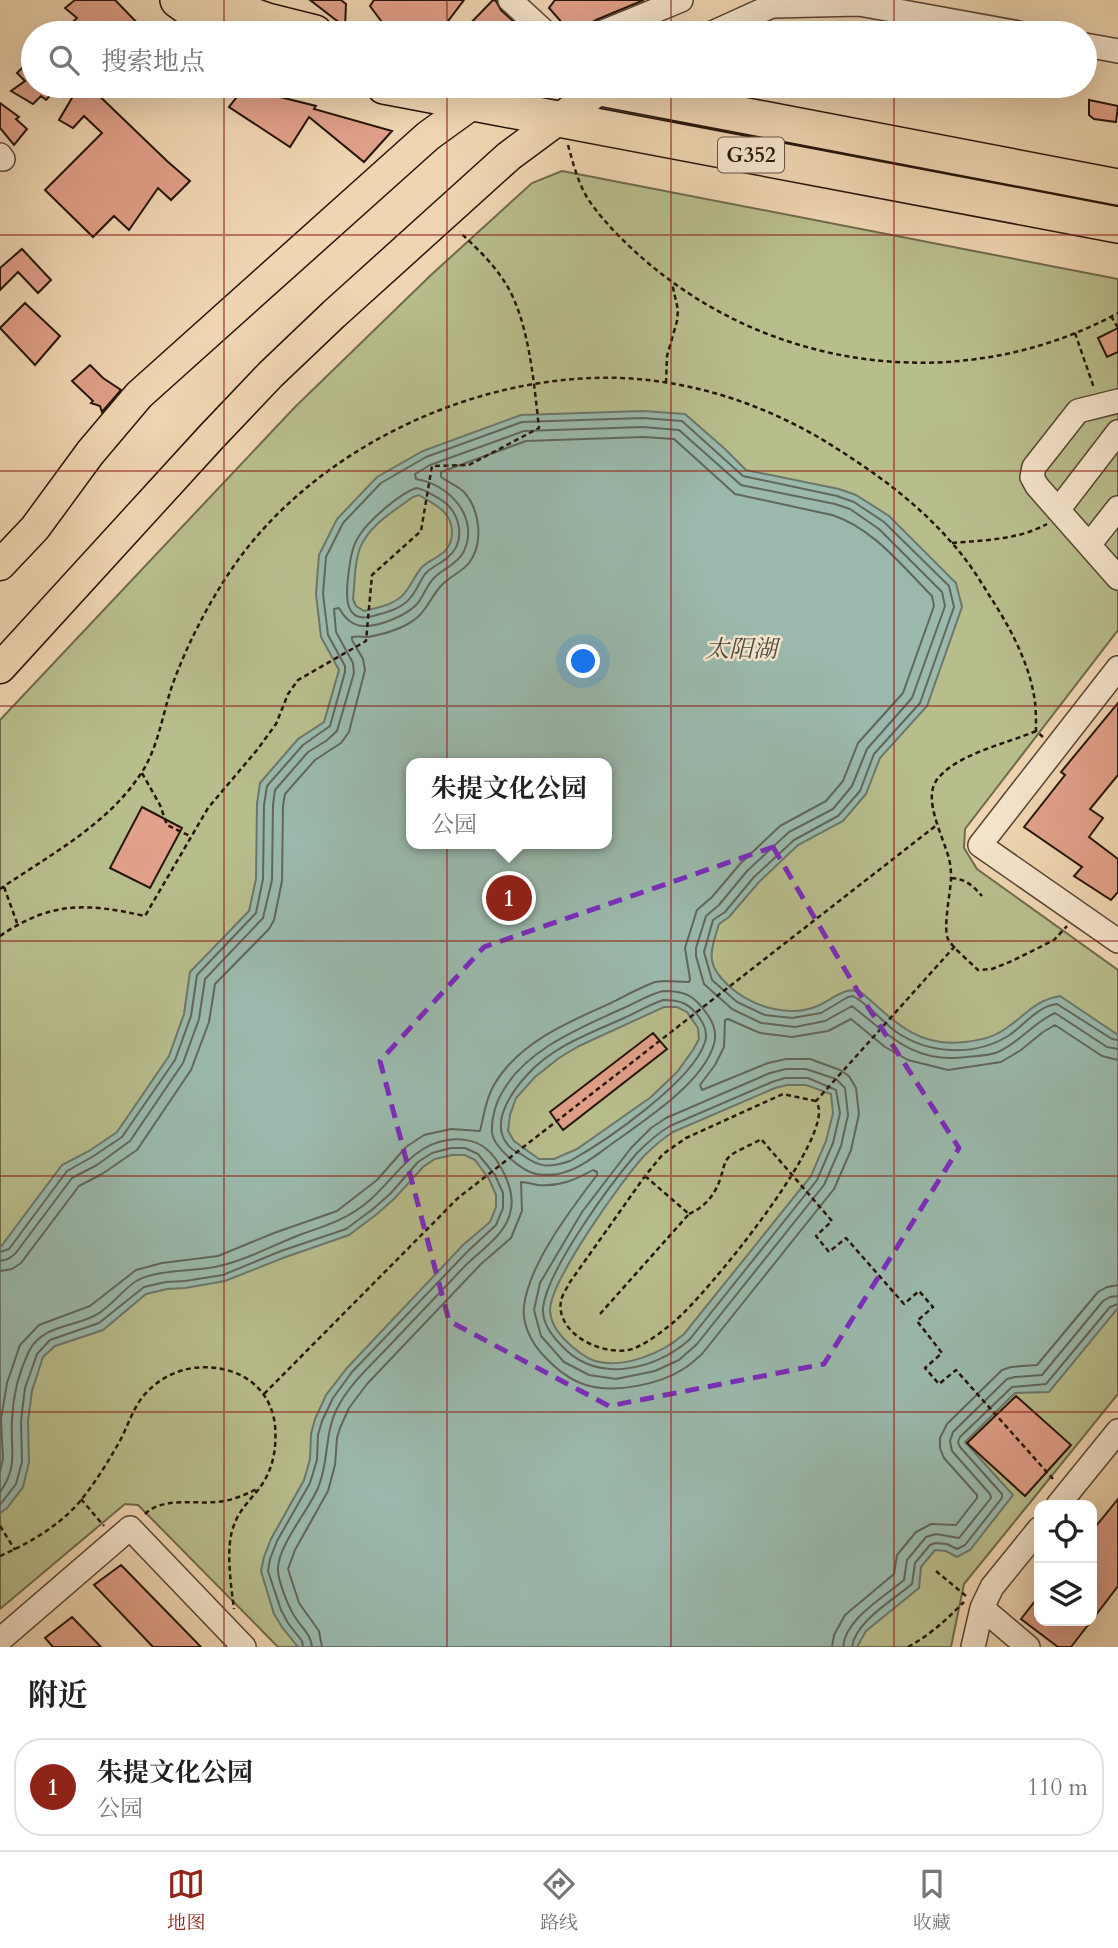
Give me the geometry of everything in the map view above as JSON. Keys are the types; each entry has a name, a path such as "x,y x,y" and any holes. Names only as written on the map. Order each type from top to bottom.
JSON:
{"highway":[{"path":"178,0 207,21"},
{"path":"208,0 264,21"},
{"name":"G352","path":"498,98 560,118 1118,225"},
{"name":"G352","path":"661,98 1118,187"}],"main road":[{"path":"0,565 35,528 89,453 139,395 428,136 480,98"},
{"path":"0,668 271,374 509,156 584,98"}],"street":[{"path":"510,0 533,21"},
{"path":"629,21 675,1"},
{"path":"739,21 779,3 859,4 953,21"},
{"path":"1097,47 1118,51"},
{"path":"1109,402 1078,411 1034,467 1032,477 1118,578"},
{"path":"1060,512 1118,432"},
{"path":"1089,545 1118,508"},
{"path":"1118,668 980,845 1118,941"},
{"path":"1063,1500 1118,1431"},
{"path":"0,1640 123,1534 241,1643"},
{"path":"973,1647 982,1608 992,1587 1034,1535"},
{"path":"982,1608 1028,1647"}],"path":[{"path":"560,118 575,170 588,199 618,235 651,266 722,315 799,346 839,356 879,361 958,361 1036,346 1118,313"},
{"path":"0,936 17,924 55,909 114,909 145,916 208,808 276,724 288,694 298,680 366,641 372,575 421,531 432,466 469,465 539,428 534,385 514,297 488,260 443,215"},
{"path":"666,383 667,356 678,310 672,282"},
{"path":"1111,316 1118,328"},
{"path":"1075,332 1109,402"},
{"path":"17,924 2,888 98,820 124,796 142,773 154,748 173,683 194,635 225,579 283,508 336,465 404,426 457,404 534,385 593,378 621,378 666,383 730,398 809,432 885,481 952,543 1002,614 1026,669 1034,700 1036,731 1056,748"},
{"path":"952,543 1018,535 1047,525 1060,512"},
{"path":"142,773 149,782 167,825 191,836"},
{"path":"264,1394 461,1196 938,824"},
{"path":"951,878 961,878 969,882 982,896"},
{"path":"816,1101 955,946"},
{"path":"783,1094 816,1101 820,1109 818,1121 776,1201 725,1266 676,1320 632,1349 607,1351 588,1345 571,1330 562,1315 561,1301 570,1282 663,1154 686,1138 783,1094"},
{"path":"600,1314 689,1214 702,1208 716,1192 726,1160 735,1152 761,1139 832,1221 816,1236 829,1252 846,1238 904,1304 919,1292 933,1307 917,1321 942,1353 925,1368 939,1384 956,1370 995,1414 1063,1500"},
{"path":"645,1176 689,1214"},
{"path":"0,1556 53,1527 75,1507 117,1447 141,1400 160,1380 172,1373 195,1367 219,1368 240,1375 264,1394 273,1413 276,1442 272,1464 260,1488 236,1519 230,1534 232,1587 241,1643"},
{"path":"81,1499 123,1534 152,1508 163,1504 234,1499 260,1488"},
{"path":"1,1528 15,1549"},
{"path":"908,1647 942,1625 969,1598 936,1571"}],"highlighted area":[{"path":"773,847 857,990 959,1148 824,1364 609,1406 449,1321 380,1061 484,947"}],"green space":[{"path":"562,171 1118,279 1118,630 965,829 964,848 977,869 1118,970 1118,1394 964,1584 951,1647 278,1647 138,1505 125,1504 0,1609 0,720 295,407 431,275 532,183"}],"water":[{"name":"太阳湖","path":"643,411 685,414 746,470 856,495 889,516 956,583 962,607 927,706 880,758 866,794 843,821 798,845 759,882 729,917 719,924 713,943 713,965 730,987 762,1006 799,1011 822,1004 841,993 856,991 908,1030 934,1041 965,1042 991,1037 1037,1005 1060,996 1118,1035 1118,1308 1049,1392 1015,1393 965,1442 1013,1495 970,1550 957,1557 946,1551 935,1550 921,1567 919,1588 866,1631 857,1647 298,1647 282,1627 274,1614 261,1571 271,1539 304,1480 310,1459 311,1434 326,1395 347,1368 463,1245 490,1222 496,1207 496,1195 489,1179 475,1160 465,1155 435,1159 423,1167 395,1198 349,1235 225,1281 146,1294 103,1330 55,1346 43,1357 32,1391 28,1421 29,1462 23,1487 0,1513 0,1248 62,1165 117,1132 169,1056 184,1014 190,972 249,911 256,879 257,804 260,783 298,739 324,722 339,670 321,637 316,594 319,555 337,519 377,477 423,451 521,415","holes":["419,495 446,514 451,525 450,543 444,552 422,567 399,599 364,611 356,606 353,599 360,548 376,525","664,1007 677,1007 687,1012 698,1028 699,1039 677,1072 651,1097 577,1149 554,1159 539,1159 514,1141 508,1131 510,1115 516,1098 535,1077 579,1046","787,1085 806,1085 831,1094 833,1113 826,1141 811,1176 684,1334 675,1341 642,1358 618,1363 595,1361 578,1352 564,1339 553,1323 550,1311 553,1297 588,1232 620,1186 644,1156 673,1132"]}],"building":[{"path":"75,0 115,0 135,21 74,21 77,18 65,8"},
{"path":"310,0 341,0 346,4 345,21 337,21"},
{"path":"374,0 464,0 448,21 381,21 370,6"},
{"path":"493,0 513,21 473,21"},
{"path":"555,0 644,0 594,21 560,21 549,8"},
{"path":"21,84 21,97 11,91"},
{"path":"23,98 39,98 33,104"},
{"path":"72,98 101,98 190,181 171,200 158,188 129,230 114,216 93,237 45,190 102,133 84,116 73,128 59,120"},
{"path":"236,98 284,98 392,131 364,162 309,117 290,147 229,107"},
{"path":"1089,100 1118,106 1116,122 1094,119 1089,115"},
{"path":"0,103 19,117 16,119 27,129 14,145 0,128"},
{"path":"22,249 51,280 38,293 18,272 0,290 0,268"},
{"path":"25,303 60,336 35,365 0,328"},
{"path":"1118,328 1118,352 1107,357 1098,338"},
{"path":"90,365 121,390 102,412 100,406 91,403 93,401 72,381"},
{"path":"1118,703 1118,775 1090,809 1103,818 1089,837 1118,859 1118,892 1111,900 1074,876 1082,867 1024,827 1065,775 1061,772"},
{"path":"142,807 182,828 150,888 110,868"},
{"path":"653,1033 667,1049 563,1130 550,1112"},
{"path":"1016,1396 1071,1445 1025,1496 967,1443"},
{"path":"1118,1499 1118,1586 1097,1613 1097,1563 1097,1525"},
{"path":"121,1565 201,1647 153,1647 94,1585"},
{"path":"1034,1602 1034,1626 1087,1626 1071,1647 1058,1647 1021,1619"},
{"path":"72,1617 101,1647 53,1647 45,1638"}],"place":[{"name":"朱提文化公园","path":"509,898"}]}
